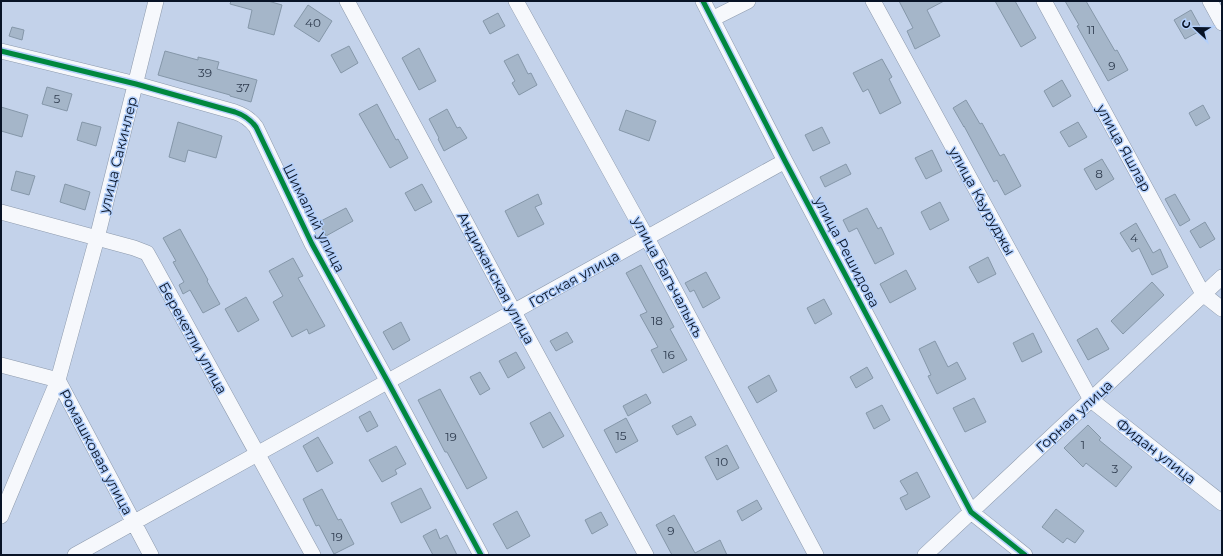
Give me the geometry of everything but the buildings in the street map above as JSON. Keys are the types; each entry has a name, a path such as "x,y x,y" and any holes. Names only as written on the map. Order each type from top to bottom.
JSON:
{"street":[{"name":"улица Сакинлер","path":"1,516 58,380 97,238 156,1"},
{"name":"Андижанская улица","path":"347,1 646,555"},
{"name":"улица Багъчалыкъ","path":"516,1 647,238 816,555"},
{"name":"улица Решидова","path":"703,1 785,161 971,512"},
{"path":"712,19 748,1"},
{"name":"улица Къуруджы","path":"873,1 1090,400"},
{"name":"улица Яшлар","path":"1044,1 1204,294"},
{"path":"1210,1 1222,23"},
{"name":"Шималий улица","path":"1,51 136,84 235,112 250,120 256,127 312,244 388,382 480,555"},
{"name":"Готская улица","path":"75,555 785,161"},
{"name":"Берекетли улица","path":"1,212 134,248 146,253 313,555"},
{"name":"Горная улица","path":"925,555 1222,277"},
{"path":"1204,294 1222,309"},
{"name":"Ромашковая улица","path":"1,365 58,380 151,555"},
{"name":"Фидан улица","path":"1090,400 1222,503"},
{"path":"971,512 1025,555"}],"cycle path":[{"path":"703,1 785,161 971,512 1025,555"},
{"path":"1,51 136,84 235,112 244,116 256,127 312,244 481,555"}]}
